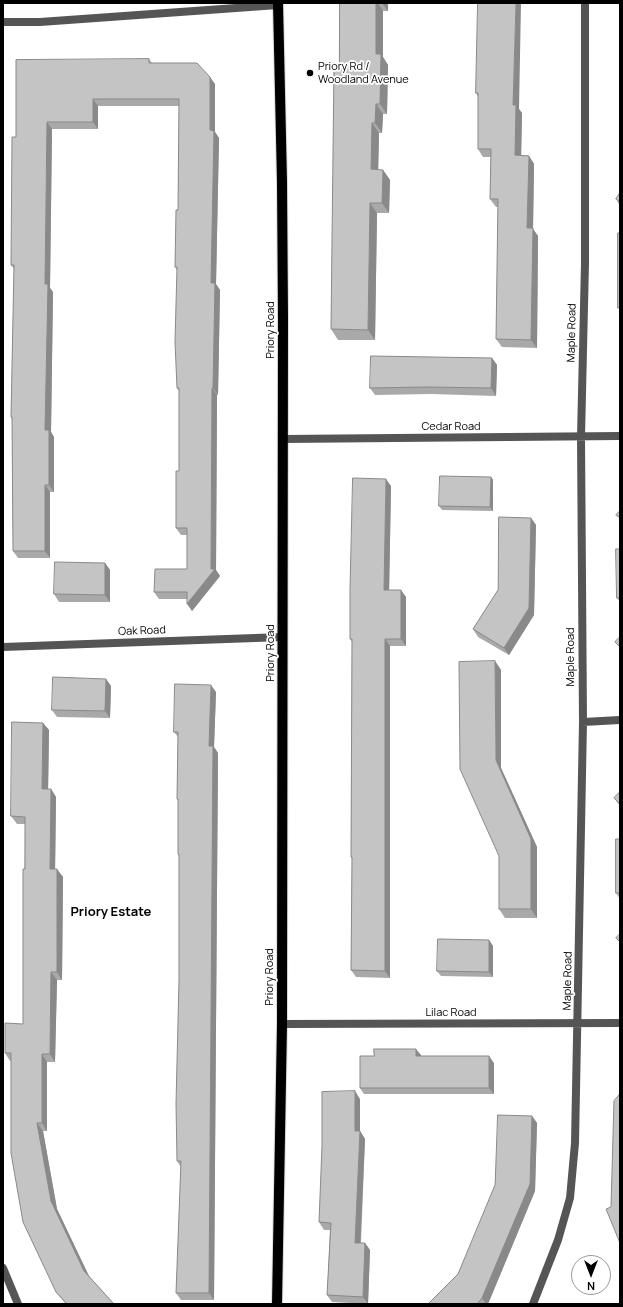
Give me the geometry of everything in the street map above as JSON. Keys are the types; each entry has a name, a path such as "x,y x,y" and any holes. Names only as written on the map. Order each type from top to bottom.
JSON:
{"main road":[{"name":"Priory Road","path":"277,1304 282,1024 283,636 282,190 278,4"}],"street":[{"name":"Maple Road","path":"533,1304 558,1240 570,1198 575,1144 583,722 581,437 585,263 585,3"},
{"path":"3,22 40,22 278,4"},
{"name":"Cedar Road","path":"283,439 620,436"},
{"name":"Oak Road","path":"3,647 283,636"},
{"path":"583,722 620,720"},
{"name":"Lilac Road","path":"282,1024 620,1023"},
{"path":"3,1268 18,1304"}],"building":[{"path":"340,3 376,3 376,54 381,54 380,104 376,104 375,123 372,123 371,169 383,170 382,203 370,203 368,330 331,329 334,65 339,65"},
{"path":"478,3 516,3 513,105 516,105 515,155 529,156 527,228 533,228 531,340 496,339 498,199 490,199 491,149 478,149 478,93 476,93"},
{"path":"149,59 149,63 197,63 210,77 210,130 214,131 211,283 215,283 212,388 211,569 215,569 187,604 187,592 154,592 155,569 187,569 187,528 176,528 176,471 179,471 179,388 177,388 175,342 177,267 175,267 176,210 178,210 179,99 93,99 93,122 47,122 45,284 48,284 45,430 49,430 49,485 45,485 45,551 13,551 11,417 14,265 11,265 12,137 16,137 16,60"},
{"path":"620,193 620,202 616,199"},
{"path":"618,233 620,233 620,308 618,308"},
{"path":"371,356 492,358 491,388 370,388"},
{"path":"440,476 491,477 490,507 439,506"},
{"path":"353,478 386,479 384,590 401,590 401,639 385,639 385,971 351,970 352,639 350,639 350,590"},
{"path":"620,511 620,518 616,515"},
{"path":"499,517 531,518 529,608 504,648 473,629 498,590"},
{"path":"616,549 620,549 620,598 617,598"},
{"path":"55,562 105,563 105,595 54,594"},
{"path":"620,637 620,647 615,642"},
{"path":"495,661 496,760 531,839 531,909 499,909 499,856 460,769 459,662"},
{"path":"53,677 106,679 105,711 52,710"},
{"path":"175,684 211,685 209,746 213,746 209,1293 176,1293 181,1161 177,1161 176,1104 179,980 179,854 177,799 178,732 174,732"},
{"path":"12,722 43,723 42,789 51,789 50,869 57,869 57,972 51,972 50,1054 42,1054 42,1123 37,1123 51,1201 84,1271 114,1304 67,1304 56,1292 23,1222 11,1153 11,1053 5,1053 5,1023 23,1024 23,869 25,869 25,817 11,816"},
{"path":"620,792 620,804 614,798"},
{"path":"616,839 620,839 620,893 616,893"},
{"path":"620,934 620,942 616,938"},
{"path":"438,939 489,940 489,972 437,971"},
{"path":"374,1049 416,1049 416,1056 489,1056 489,1088 360,1088 360,1056 374,1056"},
{"path":"355,1091 355,1131 360,1131 355,1243 365,1243 363,1297 327,1295 331,1223 319,1222 322,1146 322,1092"},
{"path":"620,1094 620,1243 606,1209 611,1207 614,1101"},
{"path":"498,1115 532,1116 530,1184 482,1298 477,1304 428,1304 458,1274 495,1185"}],"place":[{"name":"Priory Rd / Woodland Avenue","path":"310,73"}],"district":[{"name":"Priory Estate","path":"111,912"}]}
